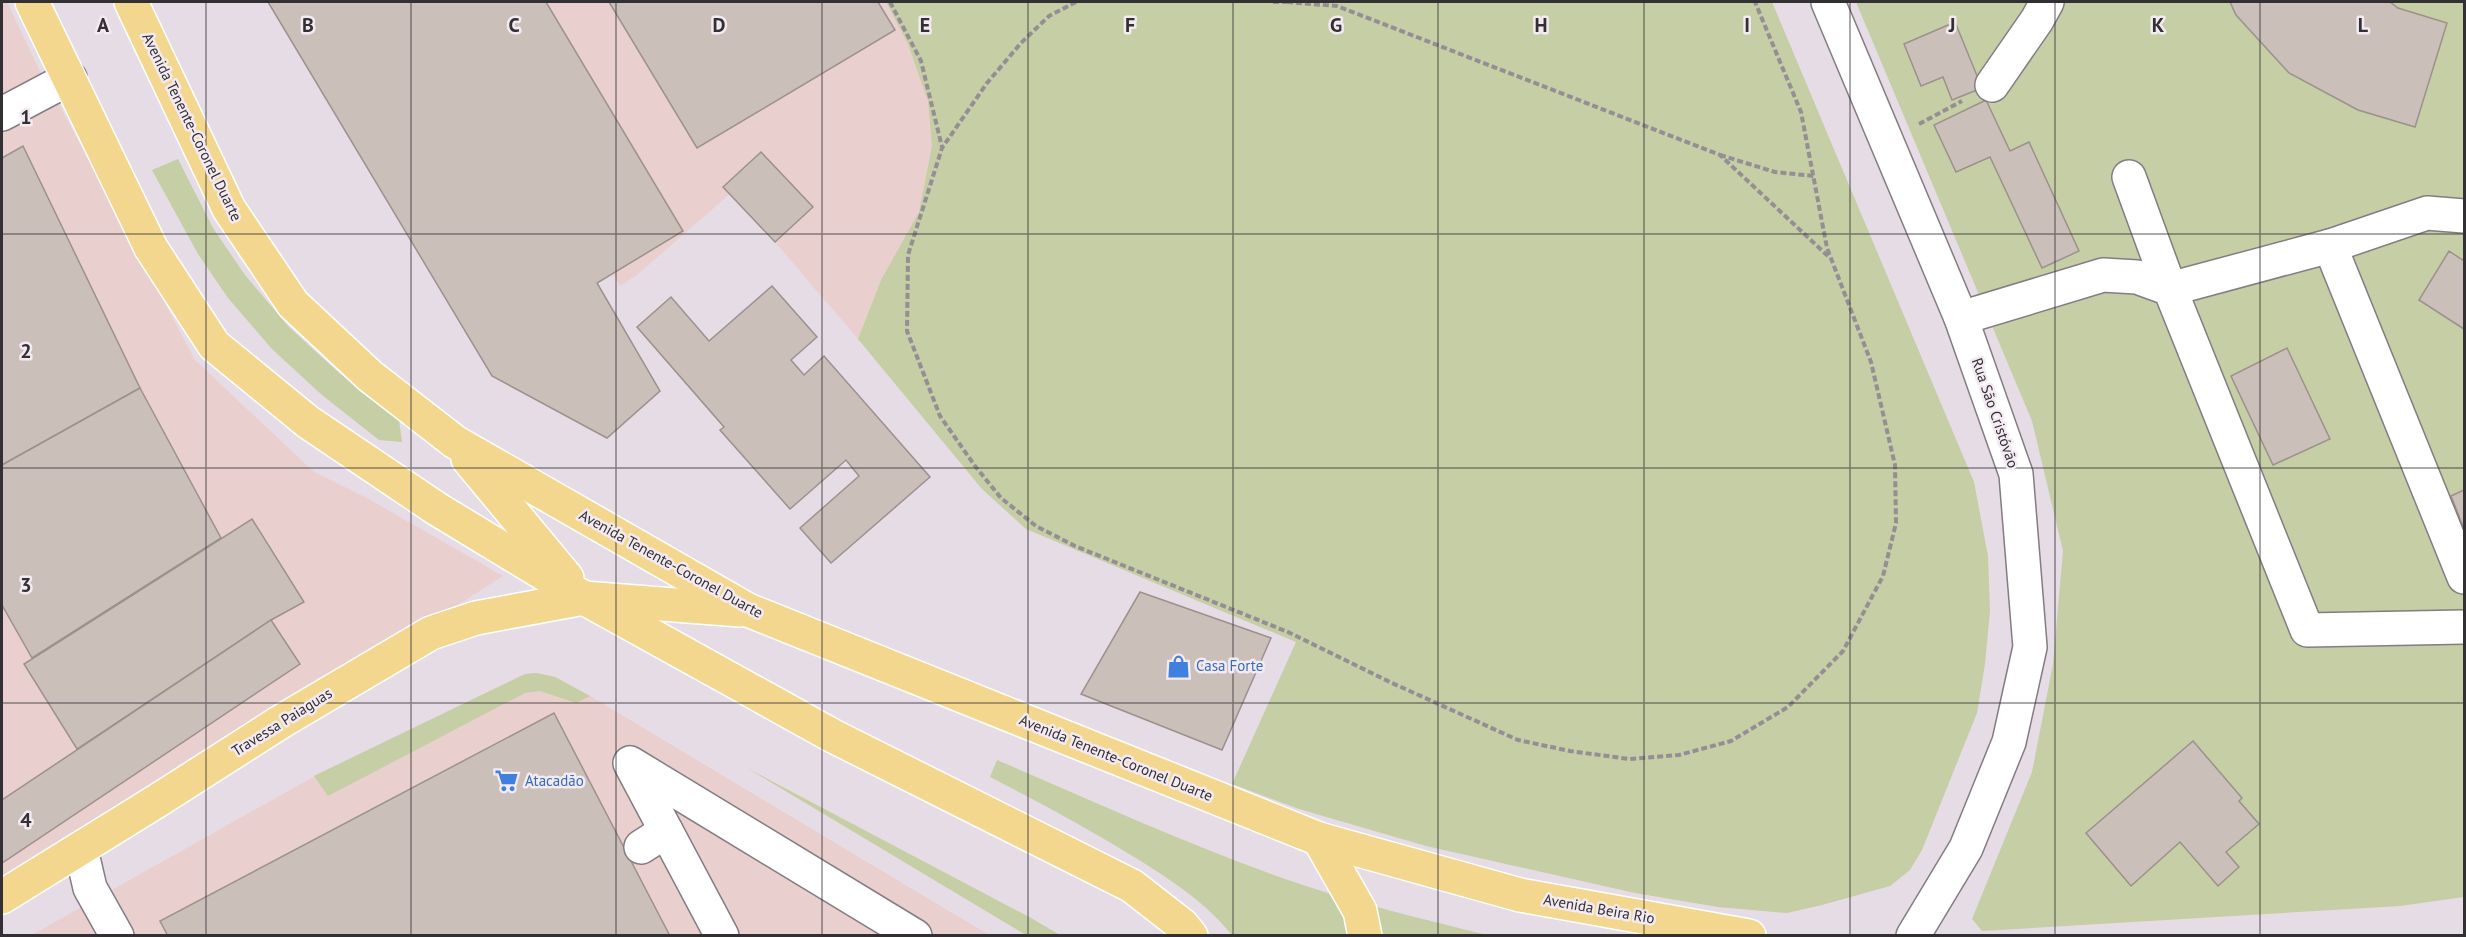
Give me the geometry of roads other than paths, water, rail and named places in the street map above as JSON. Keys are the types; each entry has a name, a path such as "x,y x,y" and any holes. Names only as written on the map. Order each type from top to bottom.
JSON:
{"main road":[{"path":"32,2 151,248 214,345 308,423 437,509 584,598 833,736 1132,886 1182,925 1191,936"},
{"name":"Avenida Tenente-Coronel Duarte","path":"131,2 229,209 292,303 370,376 454,442 748,610 1318,839 1520,895"},
{"path":"454,442 584,598 748,610"},
{"name":"Travessa Paiaguas","path":"2,897 282,721 431,633 476,618 584,598"},
{"path":"1318,839 1359,911 1365,936"},
{"name":"Avenida Beira Rio","path":"1520,895 1749,936"}],"street":[{"name":"Rua São Cristóvão","path":"1828,2 1961,318 2016,474 2030,647 2009,742 1966,848 1913,936"},
{"path":"1992,85 2047,2"},
{"path":"2,114 70,78"},
{"path":"2129,177 2170,289 2307,630 2464,627"},
{"path":"1961,318 2103,275 2137,277 2170,289 2330,246 2427,213 2464,216"},
{"path":"2330,246 2464,577"},
{"path":"722,936 653,839 630,763 915,936"},
{"path":"81,849 90,888 117,936"}],"place":[{"name":"Casa Forte","path":"1178,666"},
{"name":"Atacadão","path":"507,781"}]}
